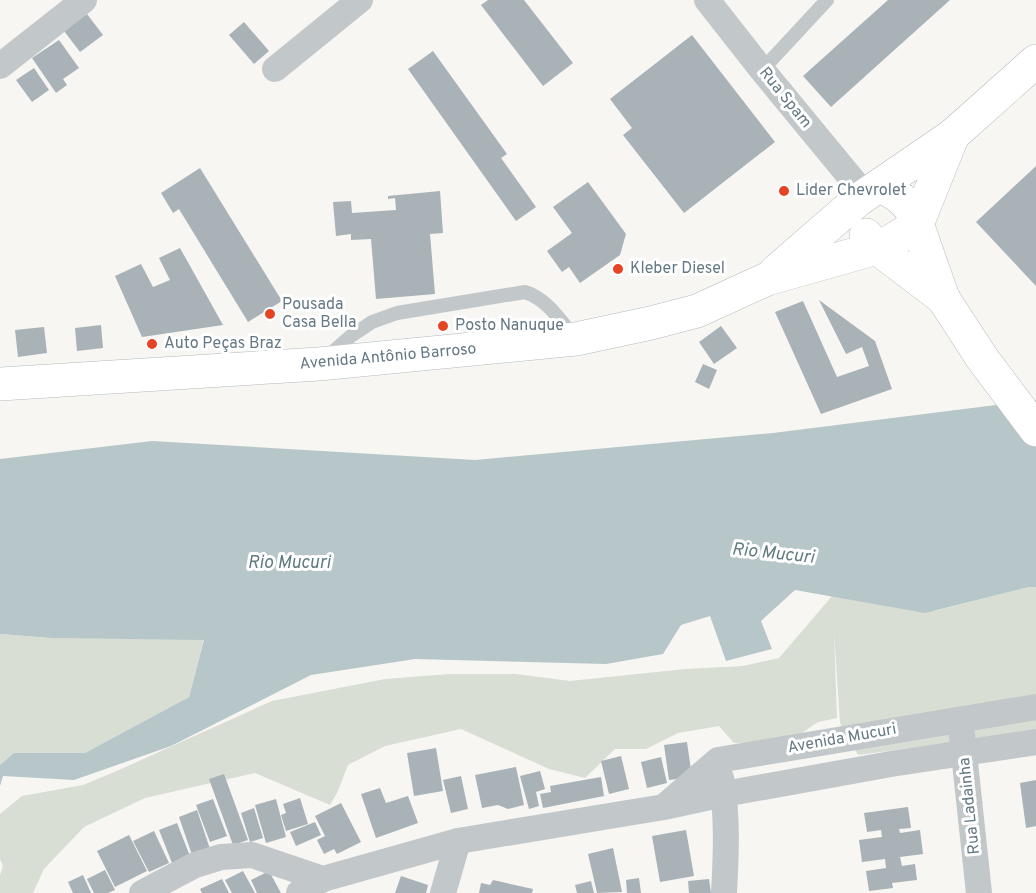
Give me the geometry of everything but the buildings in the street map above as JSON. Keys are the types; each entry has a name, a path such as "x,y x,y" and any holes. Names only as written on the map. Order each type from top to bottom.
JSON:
{"main road":[{"name":"Avenida Antônio Barroso","path":"767,279 867,194 953,135 1036,61"},
{"path":"899,235 953,135"},
{"path":"889,190 907,203 913,212 899,235 869,240 860,221 867,194 889,190"},
{"name":"Avenida Antônio Barroso","path":"0,384 319,364 576,339 697,311 767,279 899,235"},
{"path":"899,235 982,358 1036,430"},
{"path":"899,235 943,298"}],"street":[{"path":"0,66 57,10 84,0"},
{"path":"275,69 360,0"},
{"name":"Rua Spam","path":"707,0 762,70 867,194"},
{"name":"Avenida Mucuri","path":"718,760 1036,707"},
{"name":"Rua Ladainha","path":"960,719 979,893"},
{"name":"Avenida Mucuri","path":"299,893 323,879 458,841 664,807 724,794 965,752 1036,742"},
{"path":"718,760 724,794 726,860 724,893"},
{"path":"664,807 718,760"},
{"path":"443,893 458,841"},
{"path":"142,893 195,865 221,857 252,855 323,879"}],"lane":[{"path":"762,70 826,0"},
{"path":"319,364 351,336 372,322 397,313 525,292 542,300 576,339"}],"shaded area":[{"path":"1036,587 1036,732 858,755 840,723 834,632 837,718 818,722 799,735 774,742 734,743 719,726 678,733 646,749 615,749 585,778 549,769 461,729 385,746 348,765 330,805 255,773 145,798 84,827 44,869 33,893 0,893 0,875 3,866 0,859 0,814 22,796 83,785 272,701 385,679 449,674 516,674 570,681 685,669 743,666 779,658 832,596 934,611"},
{"path":"0,634 51,638 204,639 189,697 85,753 15,753 0,765"}],"water":[{"name":"Rio Mucuri","path":"1036,400 1036,587 925,613 795,590 761,621 772,649 726,661 710,616 681,625 663,654 606,664 415,659 311,675 171,746 74,780 3,776 0,786 0,765 14,753 85,753 189,697 204,640 51,638 0,634 0,459 152,441 475,460 773,433"}],"place":[{"name":"Lider Chevrolet","path":"784,191"},
{"name":"Kleber Diesel","path":"618,269"},
{"name":"Pousada Casa Bella","path":"270,314"},
{"name":"Posto Nanuque","path":"443,326"},
{"name":"Auto Peças Braz","path":"152,344"}]}
